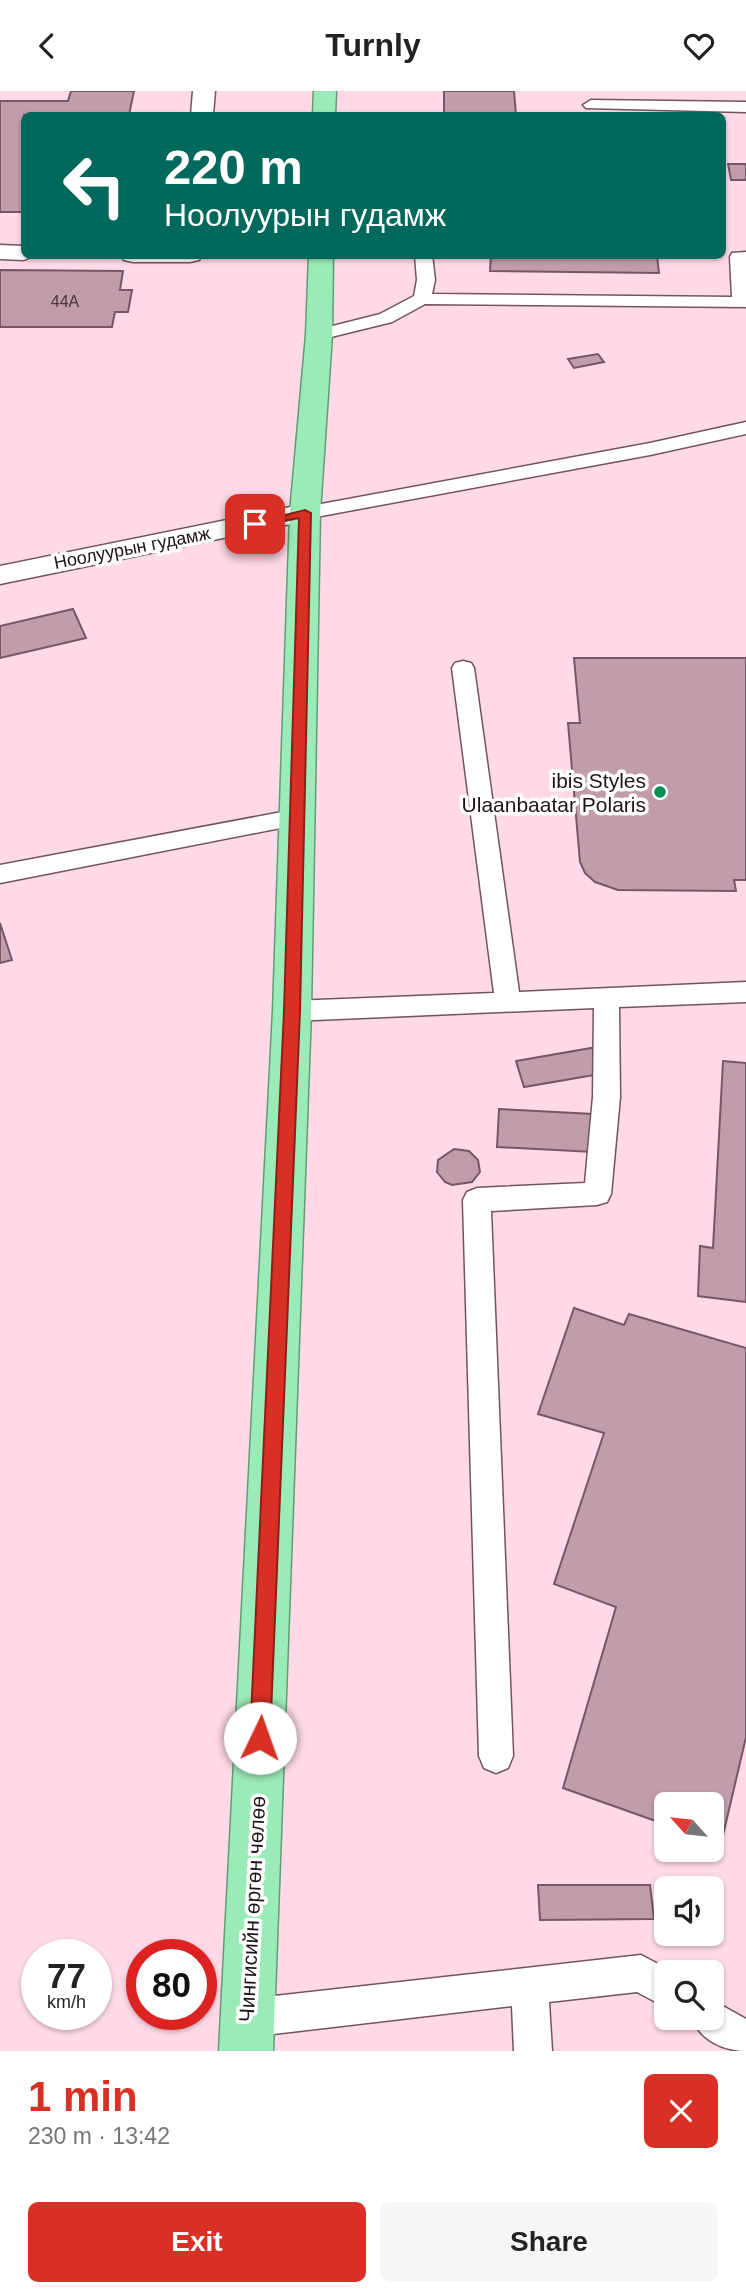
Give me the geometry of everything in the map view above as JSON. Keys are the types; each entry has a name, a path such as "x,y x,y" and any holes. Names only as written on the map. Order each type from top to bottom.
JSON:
{"highway":[{"path":"324,91 324,112"},
{"name":"Чингисийн өргөн чөлөө","path":"247,2034 292,1011 305,513 319,335 321,259"}],"street":[{"path":"202,112 204,91"},
{"path":"0,252 21,253"},
{"name":"Ноолуурын гудамж","path":"0,575 305,513"}],"lane":[{"path":"591,104 746,107"},
{"path":"319,335 386,319 422,299 744,302 738,257 746,257"},
{"path":"422,299 426,280 423,259"},
{"path":"305,513 650,449 746,428"},
{"path":"463,669 508,1002"},
{"path":"0,874 298,817"},
{"path":"292,1011 746,992"},
{"path":"496,1756 477,1200 597,1194 609,1100 610,1055 606,998"},
{"path":"247,2034 530,1985 641,1973 654,1982"},
{"path":"530,1985 533,2051"},
{"path":"724,2027 746,2041"}],"building":[{"path":"71,91 134,91 130,112 21,112 21,212 0,212 0,101 68,101"},
{"path":"444,91 514,91 516,112 444,112"},
{"path":"728,164 746,164 746,180 731,180"},
{"path":"491,259 657,259 659,273 490,271"},
{"path":"0,270 123,271 120,290 132,290 128,312 115,312 112,327 0,327"},
{"path":"598,354 604,362 574,368 568,359"},
{"path":"73,609 86,638 0,658 0,626"},
{"name":"ibis Styles Ulaanbaatar Polaris","path":"574,658 746,658 746,880 734,880 736,891 618,890 595,882 585,873 580,862 568,723 580,723"},
{"path":"0,923 12,960 0,963"},
{"path":"597,1047 606,1073 524,1087 516,1061"},
{"path":"723,1061 746,1063 746,1302 698,1296 700,1246 713,1248"},
{"path":"499,1109 593,1114 593,1152 497,1147"},
{"path":"454,1149 469,1151 478,1160 480,1172 472,1182 452,1185 445,1182 437,1172 438,1160"},
{"path":"574,1308 624,1325 629,1314 746,1348 746,1737 724,1831 724,1792 654,1792 654,1820 563,1788 616,1607 554,1584 604,1433 538,1414"},
{"path":"538,1885 650,1885 654,1919 540,1920"}],"place":[{"name":"ibis Styles Ulaanbaatar Polaris","path":"660,792"}],"route":[{"path":"255,524 305,513 292,1011 260,1738"}]}
